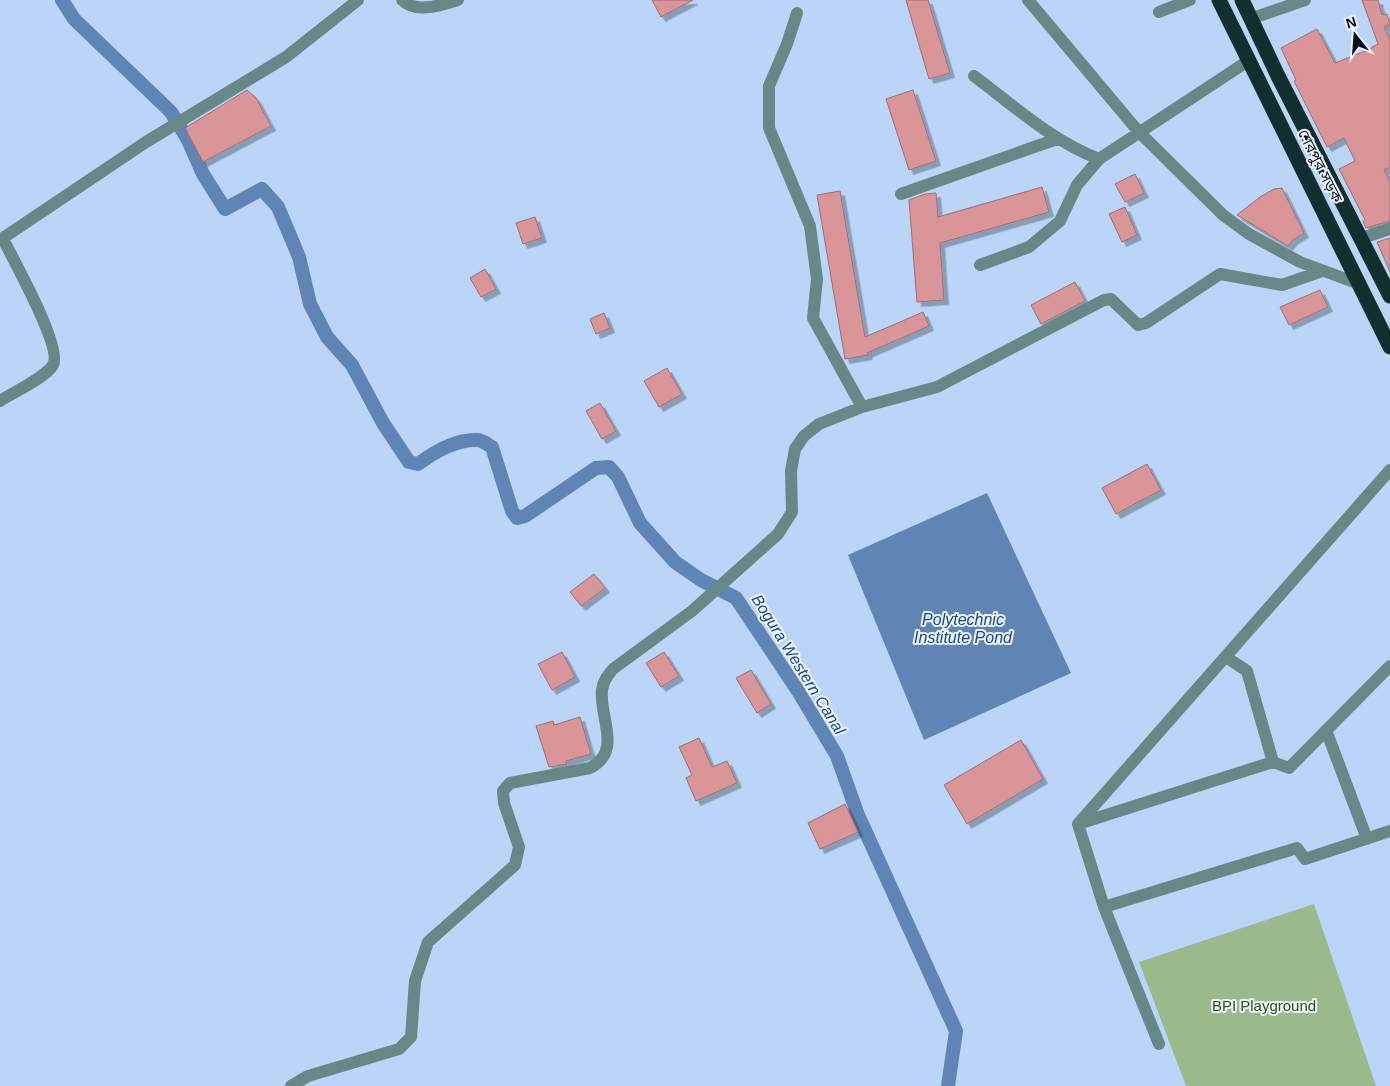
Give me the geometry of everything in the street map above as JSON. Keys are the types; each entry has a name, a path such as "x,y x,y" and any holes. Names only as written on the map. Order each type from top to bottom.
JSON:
{"highway":[{"name":"শেরপুর সড়ক","path":"1219,0 1390,347"},
{"name":"শেরপুর সড়ক","path":"1242,0 1390,296"}],"street":[{"path":"0,401 48,372 54,363 56,354 48,328 2,240 166,130 286,57 354,0"},
{"path":"402,0 412,8 421,8 458,0"},
{"path":"1028,0 1138,131 1223,215 1273,248 1322,271 1359,284"},
{"path":"1159,12 1190,0"},
{"path":"1250,19 1305,0"},
{"path":"797,13 787,44 769,86 769,128 810,226 817,279 813,318 862,407"},
{"path":"980,265 1030,247 1060,221 1078,185 1099,159 1138,131 1248,61"},
{"path":"974,76 1057,139 1077,151 1099,159"},
{"path":"901,194 1057,139"},
{"path":"1362,238 1390,228"},
{"path":"291,1086 308,1076 400,1049 411,1037 415,981 428,942 515,865 519,847 504,803 504,791 510,783 590,768 600,762 608,751 602,690 605,679 613,669 692,611 778,534 792,512 791,471 795,449 804,436 819,424 862,407 937,387 1104,300 1111,299 1138,325 1146,323 1220,274 1282,285 1322,271"},
{"path":"1078,824 1390,470"},
{"path":"1226,657 1247,671 1273,762"},
{"path":"1078,824 1273,762 1289,768 1390,666"},
{"path":"1326,730 1367,839"},
{"path":"1078,824 1104,907 1159,1044"},
{"path":"1104,907 1297,848 1305,859 1390,831"}],"green space":[{"name":"BPI Playground","path":"1314,904 1376,1086 1186,1086 1139,962"}],"water":[{"name":"Polytechnic Institute Pond","path":"987,493 1071,673 924,740 848,555"}],"building":[{"path":"652,0 693,0 661,17"},
{"path":"906,0 928,0 950,73 929,79"},
{"path":"1362,0 1378,0 1382,15 1387,14 1390,24 1384,27 1390,40 1390,167 1384,170 1390,182 1390,221 1366,228 1363,221 1365,220 1339,169 1355,161 1344,138 1327,147 1294,81 1296,80 1281,48 1317,29 1335,63 1372,48 1378,44"},
{"path":"247,90 256,98 271,126 203,162 185,128"},
{"path":"913,90 936,161 909,170 886,99"},
{"path":"1135,174 1144,193 1125,202 1115,184"},
{"path":"1042,187 1049,212 940,243 944,300 917,302 909,200 925,194 936,193 938,217"},
{"path":"1282,188 1304,233 1293,240 1288,246 1237,215 1260,197 1274,189"},
{"path":"840,191 865,337 923,312 929,326 867,353 868,355 845,359 817,195"},
{"path":"1125,207 1137,235 1122,242 1109,214"},
{"path":"535,217 542,238 523,244 516,223"},
{"path":"1390,238 1390,272 1377,242"},
{"path":"485,269 496,289 481,297 470,278"},
{"path":"1075,282 1085,301 1041,324 1031,305"},
{"path":"1320,290 1328,307 1289,325 1280,307"},
{"path":"604,313 610,328 596,334 590,319"},
{"path":"667,368 682,394 659,407 644,381"},
{"path":"600,403 616,431 602,439 586,411"},
{"path":"1147,464 1161,490 1116,514 1102,488"},
{"path":"594,574 605,588 581,606 570,592"},
{"path":"562,652 575,677 552,690 538,664"},
{"path":"664,652 679,676 661,687 646,663"},
{"path":"751,670 771,704 757,713 736,678"},
{"path":"580,717 591,754 566,761 567,764 549,767 536,726 553,721 554,725"},
{"path":"699,738 712,767 727,761 737,783 696,801 686,778 692,775 679,747"},
{"path":"1021,740 1043,779 967,824 944,785"},
{"path":"845,804 858,832 820,849 808,823"}],"waterway":[{"name":"Bogura Western Canal","path":"62,0 74,19 171,112 187,138 203,174 225,209 262,189 278,207 299,257 310,304 327,337 352,365 383,423 409,462 418,464 438,451 454,444 470,440 483,442 492,447 512,511 517,518 525,516 596,468 609,467 618,477 640,523 675,562 701,580 736,598 798,691 837,756 858,815 956,1031 948,1086"}]}
